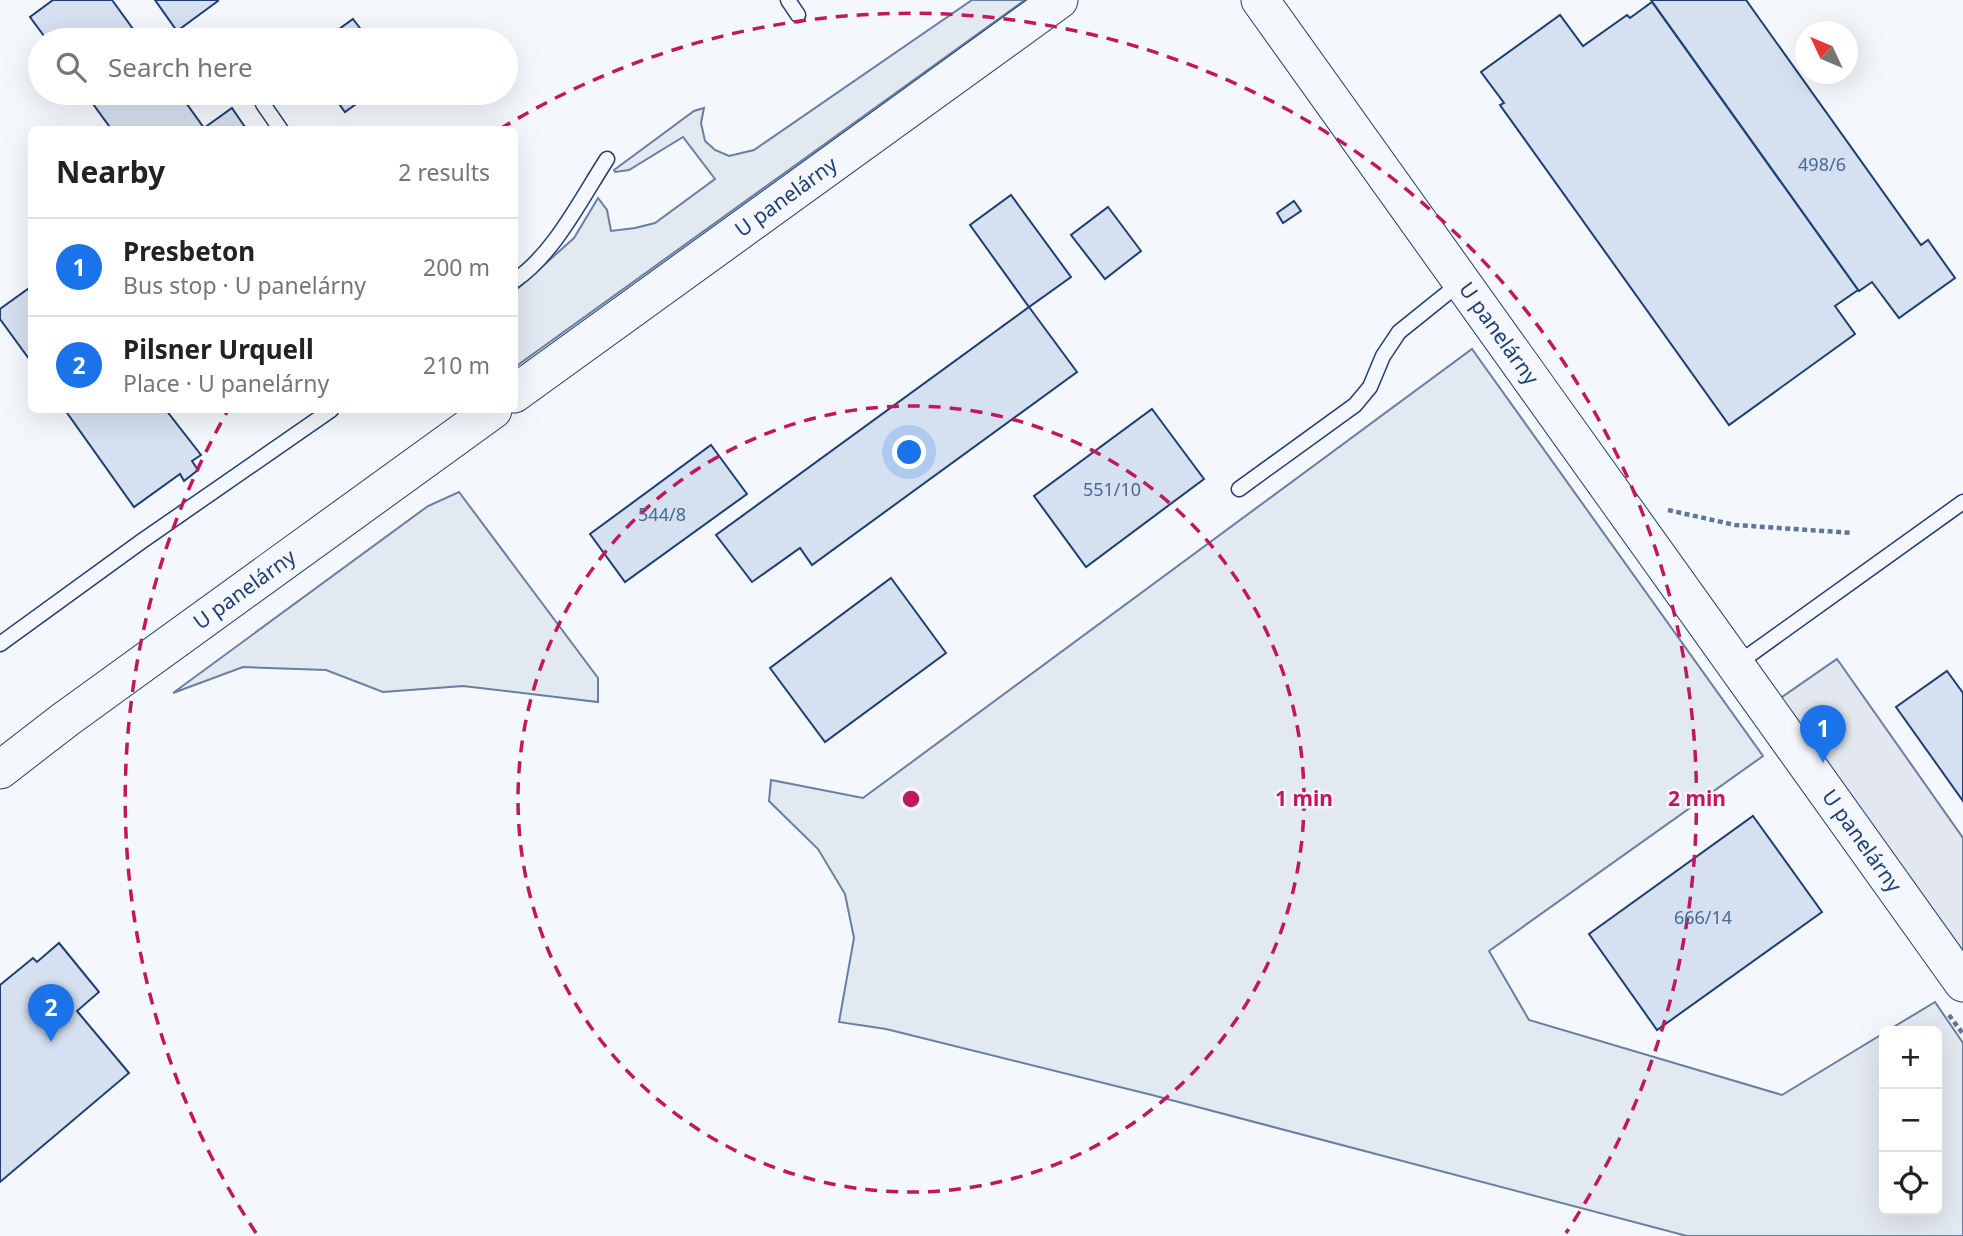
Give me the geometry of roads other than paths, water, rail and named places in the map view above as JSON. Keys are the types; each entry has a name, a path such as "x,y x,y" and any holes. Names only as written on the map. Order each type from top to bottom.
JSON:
{"street":[{"name":"U panelárny","path":"518,391 1059,0"},
{"name":"U panelárny","path":"1260,0 1963,983"},
{"name":"U panelárny","path":"0,770 479,414"}],"lane":[{"path":"788,0 798,15"},
{"path":"264,105 278,126"},
{"path":"518,278 537,264 607,159"},
{"path":"1239,489 1355,405 1370,387 1382,356 1399,332 1461,282"},
{"path":"0,644 142,541 327,413"},
{"path":"1735,665 1963,502"}],"place":[{"name":"Presbeton","path":"1823,763"},
{"name":"Pilsner Urquell","path":"51,1042"}]}
